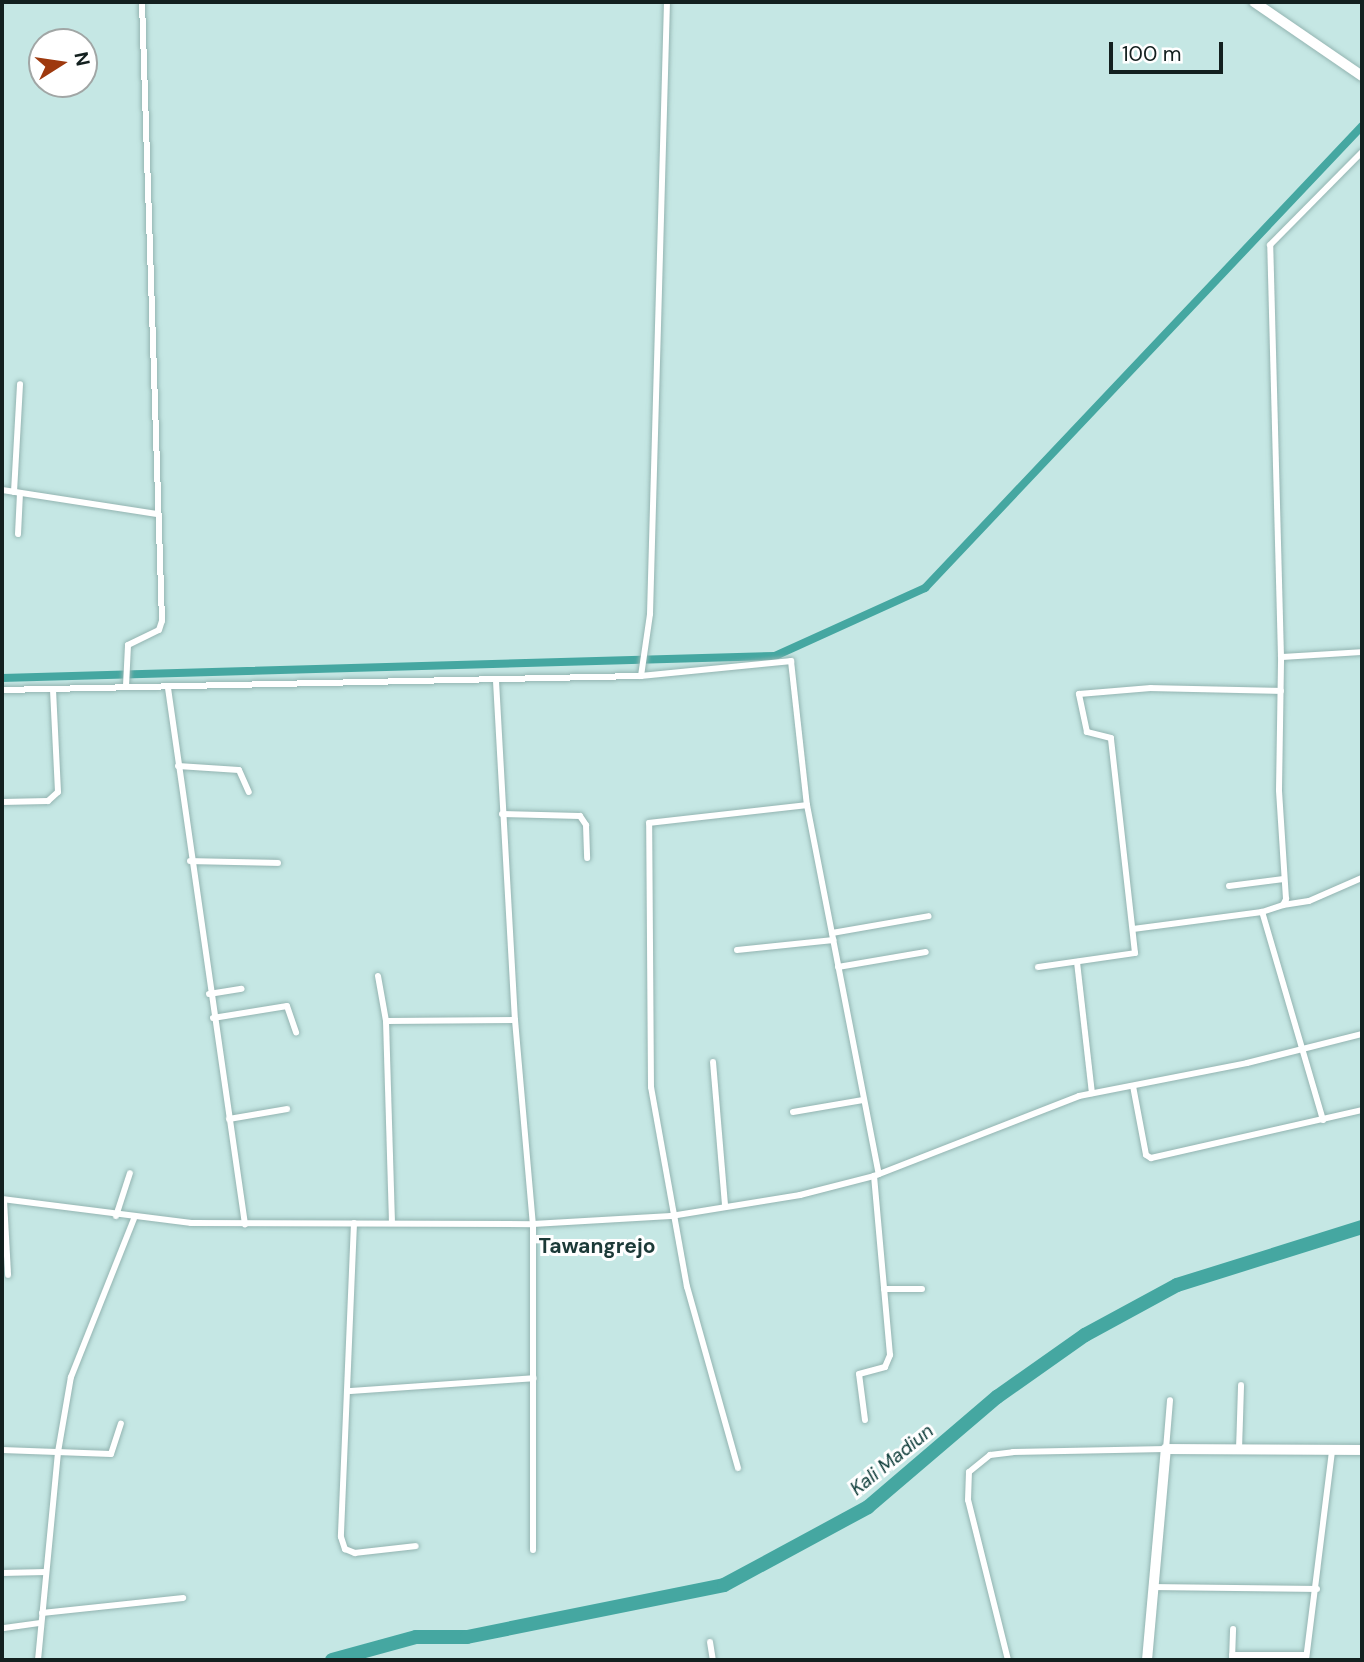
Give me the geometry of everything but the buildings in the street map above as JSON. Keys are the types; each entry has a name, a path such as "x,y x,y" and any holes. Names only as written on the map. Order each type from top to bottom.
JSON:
{"street":[{"path":"126,684 128,645 162,625 156,514 157,398 142,2"},
{"path":"641,673 650,614 667,2"},
{"path":"1254,2 1362,76"},
{"path":"1283,905 1279,790 1281,657 1270,245 1362,152"},
{"path":"18,534 20,384"},
{"path":"2,490 156,514"},
{"path":"1281,657 1362,652"},
{"path":"2,690 126,684 168,688 496,681 791,661 807,805 876,1175 890,1360 885,1367 859,1374 865,1420"},
{"path":"496,681 515,1020 533,1224 533,1550"},
{"path":"168,688 190,862 245,1224"},
{"path":"1038,967 1133,955 1133,929 1111,738 1087,732 1079,694 1152,688 1281,691"},
{"path":"2,802 48,801 58,792 53,689"},
{"path":"178,766 239,770 249,792"},
{"path":"738,1468 671,1216 652,1087 649,823 807,805"},
{"path":"502,814 580,816 586,825 587,858"},
{"path":"190,862 278,863"},
{"path":"1133,929 1262,912 1309,901 1362,878"},
{"path":"1229,886 1284,879"},
{"path":"1262,912 1323,1120"},
{"path":"737,950 832,936 929,916"},
{"path":"838,967 926,952"},
{"path":"1077,962 1092,1093"},
{"path":"378,976 386,1021 392,1223"},
{"path":"209,994 242,989"},
{"path":"213,1017 287,1006 296,1032"},
{"path":"386,1021 515,1020"},
{"path":"8,1275 3,1199 134,1219 245,1224 533,1224 671,1216 876,1175 1092,1093 1302,1051 1362,1034"},
{"path":"713,1062 725,1206"},
{"path":"1133,1086 1148,1158 1362,1110"},
{"path":"793,1112 863,1100"},
{"path":"229,1119 287,1109"},
{"path":"117,1216 130,1173"},
{"path":"38,1660 58,1452 81,1346 134,1219"},
{"path":"354,1223 350,1391 344,1433 342,1543 355,1553 416,1546"},
{"path":"884,1289 922,1289"},
{"path":"350,1391 534,1378"},
{"path":"1239,1452 1241,1385"},
{"path":"1147,1660 1170,1400"},
{"path":"2,1450 111,1454 121,1424"},
{"path":"1008,1660 968,1500 969,1472 990,1455 1166,1448 1239,1452 1362,1451"},
{"path":"1233,1629 1232,1658 1306,1658 1317,1589 1332,1451"},
{"path":"2,1573 46,1572"},
{"path":"1153,1587 1317,1589"},
{"path":"42,1613 183,1598"},
{"path":"4,1628 41,1623"},
{"path":"710,1642 713,1660"}],"waterway":[{"path":"2,678 775,656 925,588 1362,126"},
{"name":"Kali Madiun","path":"332,1660 416,1637 467,1637 724,1585 868,1507 997,1397 1085,1335 1177,1285 1362,1227"}],"district":[{"name":"Tawangrejo","path":"597,1246"}]}
